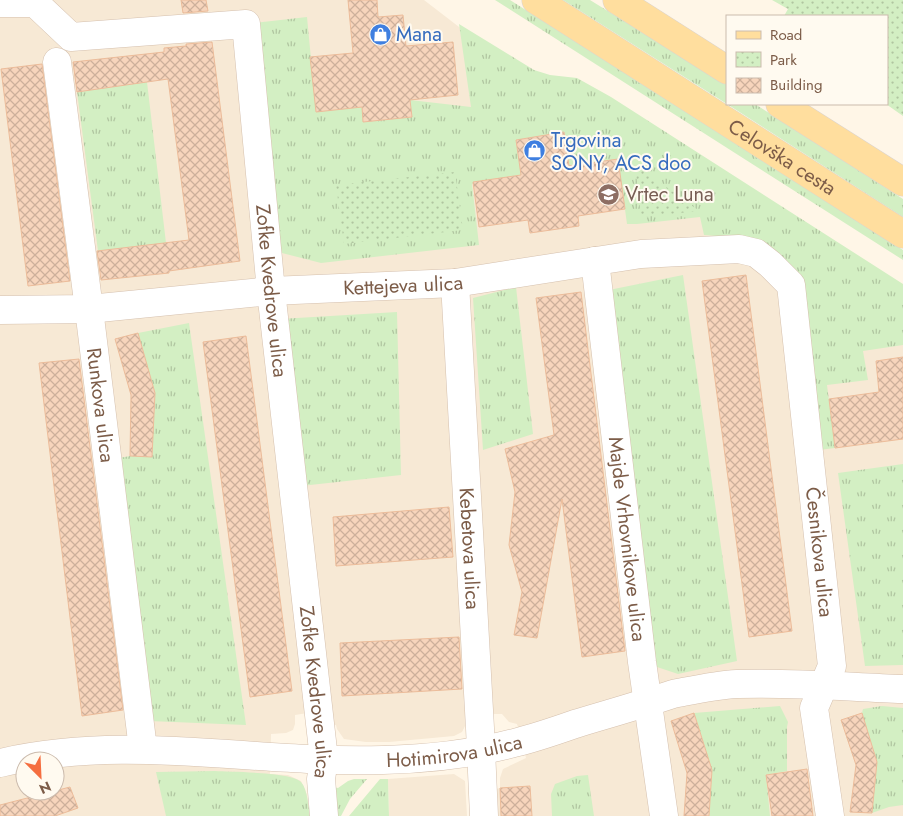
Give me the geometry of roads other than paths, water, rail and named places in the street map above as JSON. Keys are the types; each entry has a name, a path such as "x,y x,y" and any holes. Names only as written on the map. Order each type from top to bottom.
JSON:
{"main road":[{"name":"Celovška cesta","path":"536,0 903,234"},
{"path":"617,0 726,69"},
{"path":"782,105 903,182"}],"street":[{"name":"Zofke Kvedrove ulica","path":"0,3 35,3 71,37 246,24 271,291 324,759 322,779 324,816"},
{"name":"Runkova ulica","path":"57,62 143,749"},
{"name":"Kettejeva ulica","path":"0,310 89,309 271,291 455,282 641,254 739,249 756,253 791,285"},
{"name":"Majde Vrhovnikove ulica","path":"595,261 642,662 664,816"},
{"name":"Kebetova ulica","path":"455,282 484,816"},
{"name":"Česnikova ulica","path":"791,285 832,666 814,708 830,816"},
{"name":"Hotimirova ulica","path":"0,763 61,752 143,749 347,761 410,759 481,750 514,743 673,694 736,684 823,685 903,689"}],"place":[{"name":"Mana","path":"380,34"},
{"name":"Trgovina SONY, ACS doo","path":"535,151"},
{"name":"Vrtec Luna","path":"609,194"}]}
